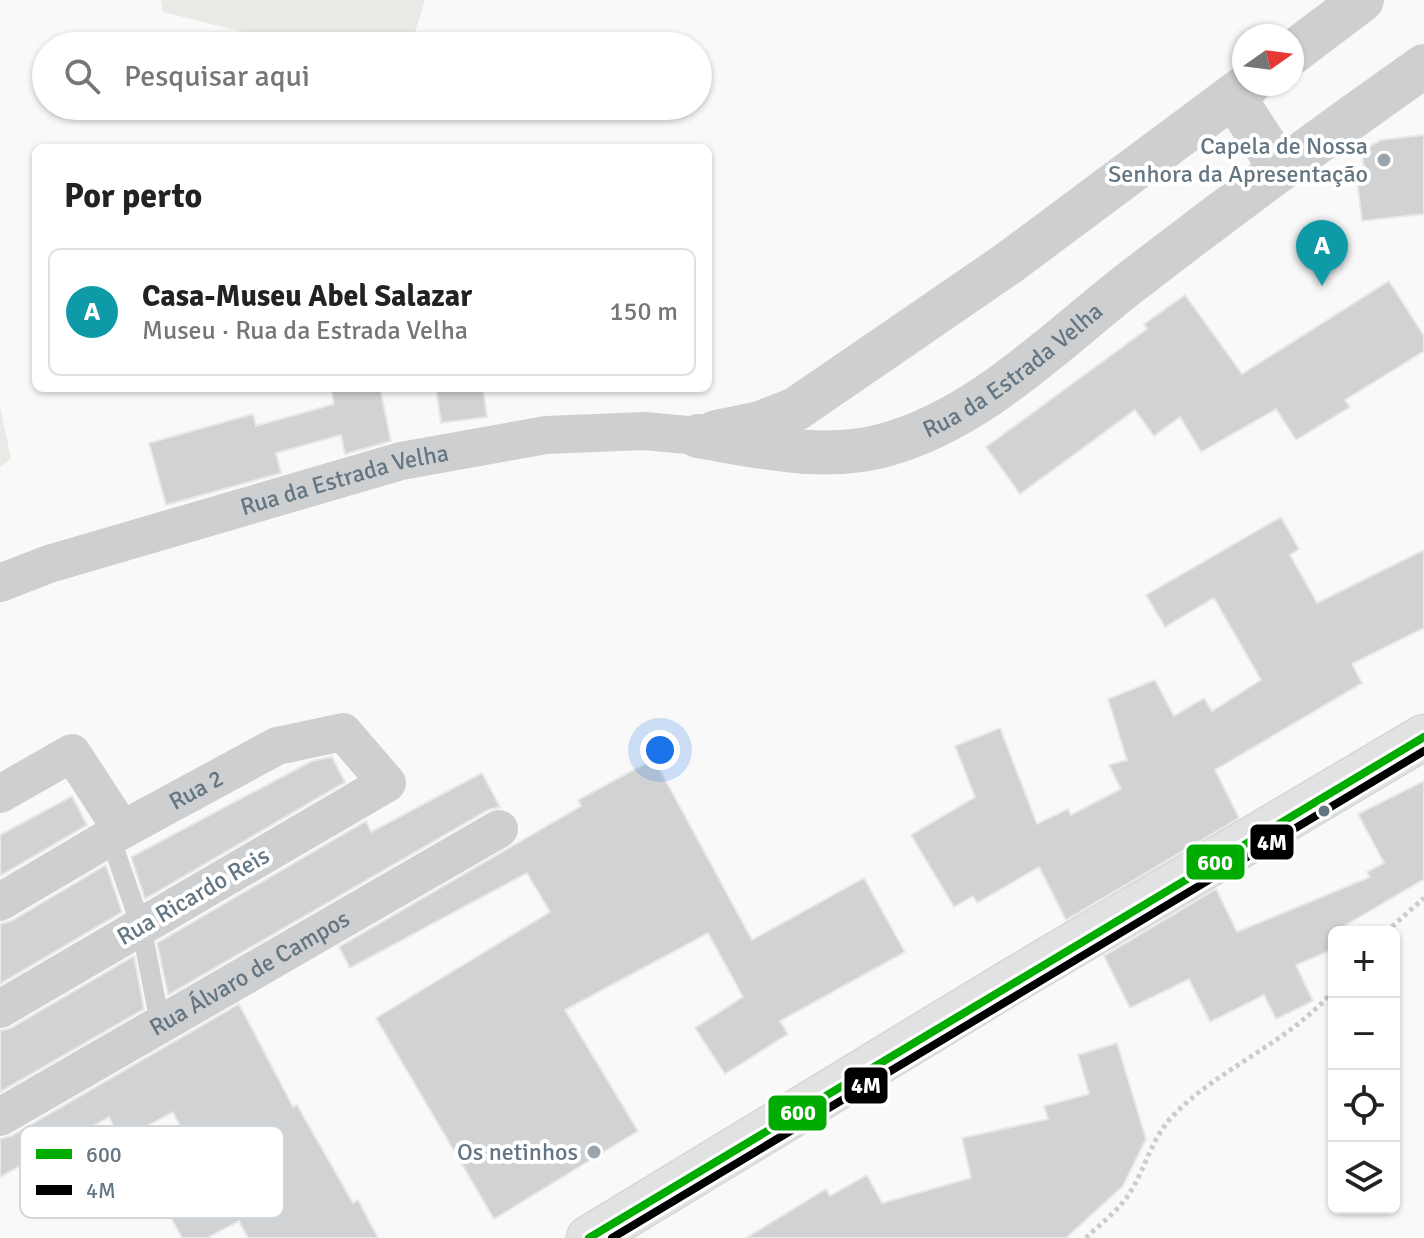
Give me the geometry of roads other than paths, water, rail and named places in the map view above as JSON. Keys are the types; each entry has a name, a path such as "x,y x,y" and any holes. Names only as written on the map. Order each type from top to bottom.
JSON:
{"main road":[{"path":"589,1238 1012,981 1424,737"}],"street":[{"path":"1304,44 1362,0"},
{"name":"Rua da Estrada Velha","path":"0,583 49,564 401,461 546,435 644,431 698,436 803,453 883,446 948,421 1023,369 1280,168 1424,66"},
{"name":"Rua da Estrada Velha","path":"698,436 760,423 796,409 1010,262 1233,96"},
{"name":"Rua da Estrada Velha","path":"1244,96 1280,168"},
{"name":"Rua 2","path":"0,902 116,833 277,746 343,732 387,783"},
{"path":"0,794 72,753 116,833"},
{"name":"Rua Ricardo Reis","path":"0,1009 387,783"},
{"name":"Rua Álvaro de Campos","path":"0,1117 499,829"}],"lane":[{"path":"116,833 141,926 160,1023"}],"place":[{"name":"Capela de Nossa Senhora da Apresentação","path":"1384,160"},
{"name":"Casa-Museu Abel Salazar","path":"1322,286"},
{"name":"Os netinhos","path":"594,1152"}]}
